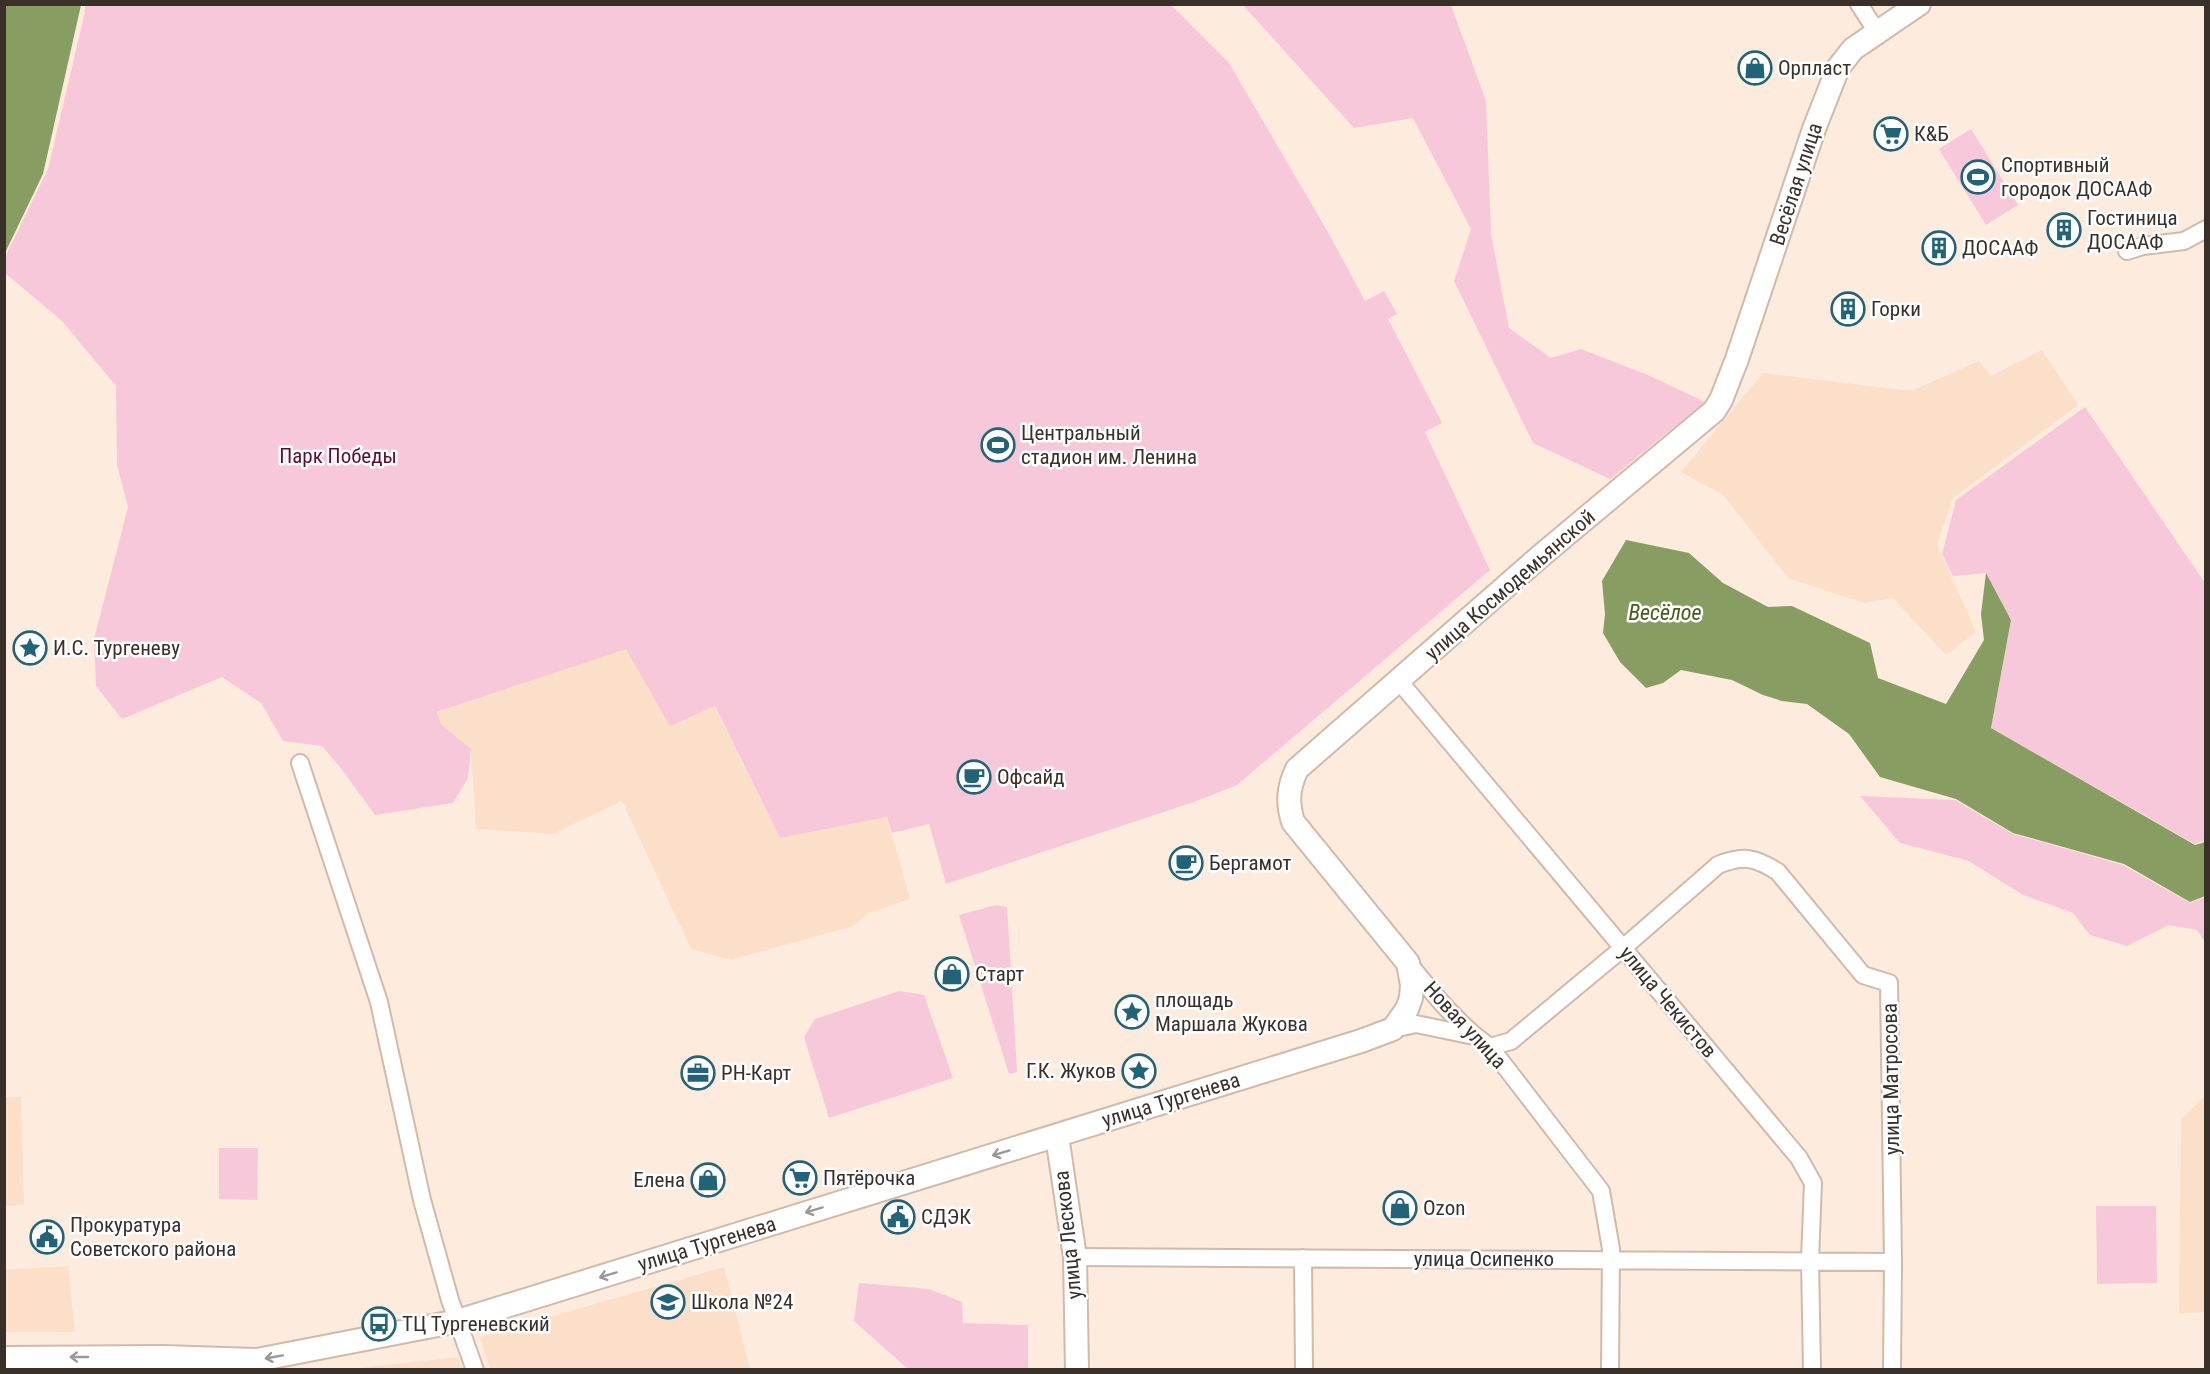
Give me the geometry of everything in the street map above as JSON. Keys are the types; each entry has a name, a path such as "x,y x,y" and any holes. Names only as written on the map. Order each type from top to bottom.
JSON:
{"street":[{"path":"1859,4 1877,32"},
{"name":"Весёлая улица","path":"1721,400 1814,129 1838,68 1853,49 1919,4"},
{"path":"2135,249 2184,242 2205,229"},
{"name":"улица Космодемьянской","path":"1297,769 1543,554 1714,411 1721,400"},
{"name":"улица Чекистов","path":"1399,681 1799,1158 1813,1183 1810,1260 1812,1370"},
{"path":"300,763 379,1002 422,1200 458,1322 475,1370"},
{"name":"Новая улица","path":"1297,769 1288,793 1288,807 1293,822 1443,1005 1475,1037 1490,1047 1600,1191 1612,1259 1610,1370"},
{"name":"улица Матросова","path":"1623,948 1718,865 1733,859 1747,858 1762,862 1778,872 1863,975 1889,983 1893,1262 1892,1370"},
{"path":"1490,1047 1511,1041 1623,948"},
{"path":"1393,1029 1407,1009 1411,998 1412,985 1408,963"},
{"path":"1393,1029 1416,1024 1475,1037"},
{"name":"улица Тургенева","path":"4,1358 163,1357 257,1360 458,1322 1361,1041 1393,1029"},
{"name":"улица Лескова","path":"1057,1136 1075,1257 1077,1370"},
{"name":"улица Осипенко","path":"1075,1257 1893,1262"},
{"path":"1303,1258 1304,1370"}],"shaded area":[{"path":"2042,350 2078,405 1953,498 1937,545 1976,632 1946,655 1893,598 1864,603 1788,578 1723,495 1681,472 1763,373 1911,391 1979,361 1991,376"},
{"path":"626,648 714,706 780,838 887,817 910,899 869,913 853,926 731,960 691,949 622,801 553,834 476,829 471,750 441,724 437,713"},
{"path":"2205,1096 2205,1312 2179,1313 2181,1119"},
{"path":"5,1097 21,1097 24,1205 5,1206"},
{"path":"68,1266 75,1332 5,1332 5,1270"},
{"name":"Школа №24","path":"724,1267 750,1369 490,1369 480,1337"},
{"path":"458,1357 463,1369 350,1369"}],"green space":[{"name":"Центральный стадион им. Ленина","path":"85,5 1171,5 1229,63 1329,234 1365,301 1384,291 1397,314 1388,319 1442,423 1425,432 1490,570 1237,785 1194,802 946,884 929,824 892,833 887,817 780,838 715,706 670,726 626,649 437,712 441,724 471,749 468,778 453,803 375,815 322,746 283,741 261,703 222,677 122,719 96,686 94,639 128,507 117,465 116,386 62,321 5,273 5,257 48,169"},
{"path":"1243,5 1451,5 1486,101 1491,234 1509,328 1551,358 1581,349 1648,375 1705,402 1610,479 1533,443 1454,281 1471,229 1413,118 1354,128"},
{"name":"Спортивный городок ДОСААФ","path":"1971,129 2018,205 1986,225 1939,149"},
{"path":"2085,407 2205,583 2205,840 2195,844 1991,728 2011,620 1986,573 1953,576 1942,554 1956,500"},
{"path":"1860,796 1955,800 2013,834 2123,865 2190,903 2205,897 2205,942 2197,930 2169,925 2127,946 2090,935 2073,913 2023,895 1969,861 1900,843"},
{"path":"996,905 1007,907 1017,1072 1009,1074 959,915"},
{"path":"899,991 924,995 953,1078 829,1118 804,1037 815,1019"},
{"path":"219,1148 258,1148 257,1200 219,1199"},
{"path":"2096,1206 2156,1206 2157,1283 2097,1284"},
{"path":"859,1283 929,1289 962,1302 963,1323 1028,1325 1028,1369 908,1369 854,1321"}],"water":[{"path":"5,4 81,5 43,174 5,253"},
{"name":"Весёлое","path":"1626,540 1689,553 1723,583 1768,607 1792,606 1870,643 1878,678 1946,704 1984,640 1981,614 1986,573 2011,620 1991,728 2195,845 2205,842 2205,896 2190,902 2124,864 2013,833 1956,799 1880,777 1849,734 1807,704 1782,701 1763,695 1732,680 1681,670 1663,683 1646,688 1620,662 1603,633 1605,614 1602,581"}],"place":[{"name":"Орпласт","path":"1755,68"},
{"name":"К&Б","path":"1891,134"},
{"name":"Спортивный городок ДОСААФ","path":"1978,177"},
{"name":"Гостиница ДОСААФ","path":"2064,230"},
{"name":"ДОСААФ","path":"1939,248"},
{"name":"Горки","path":"1848,309"},
{"name":"Центральный стадион им. Ленина","path":"998,445"},
{"name":"И.С. Тургеневу","path":"30,648"},
{"name":"Офсайд","path":"974,777"},
{"name":"Бергамот","path":"1186,863"},
{"name":"Старт","path":"952,974"},
{"name":"площадь Маршала Жукова","path":"1132,1012"},
{"name":"Г.К. Жуков","path":"1139,1071"},
{"name":"РН-Карт","path":"698,1073"},
{"name":"Пятёрочка","path":"800,1178"},
{"name":"Елена","path":"708,1180"},
{"name":"Ozon","path":"1400,1208"},
{"name":"СДЭК","path":"898,1217"},
{"name":"Прокуратура Советского района","path":"47,1237"},
{"name":"Школа №24","path":"668,1302"},
{"name":"ТЦ Тургеневский","path":"379,1324"}],"park label":[{"name":"Парк Победы","path":"338,456"}]}
